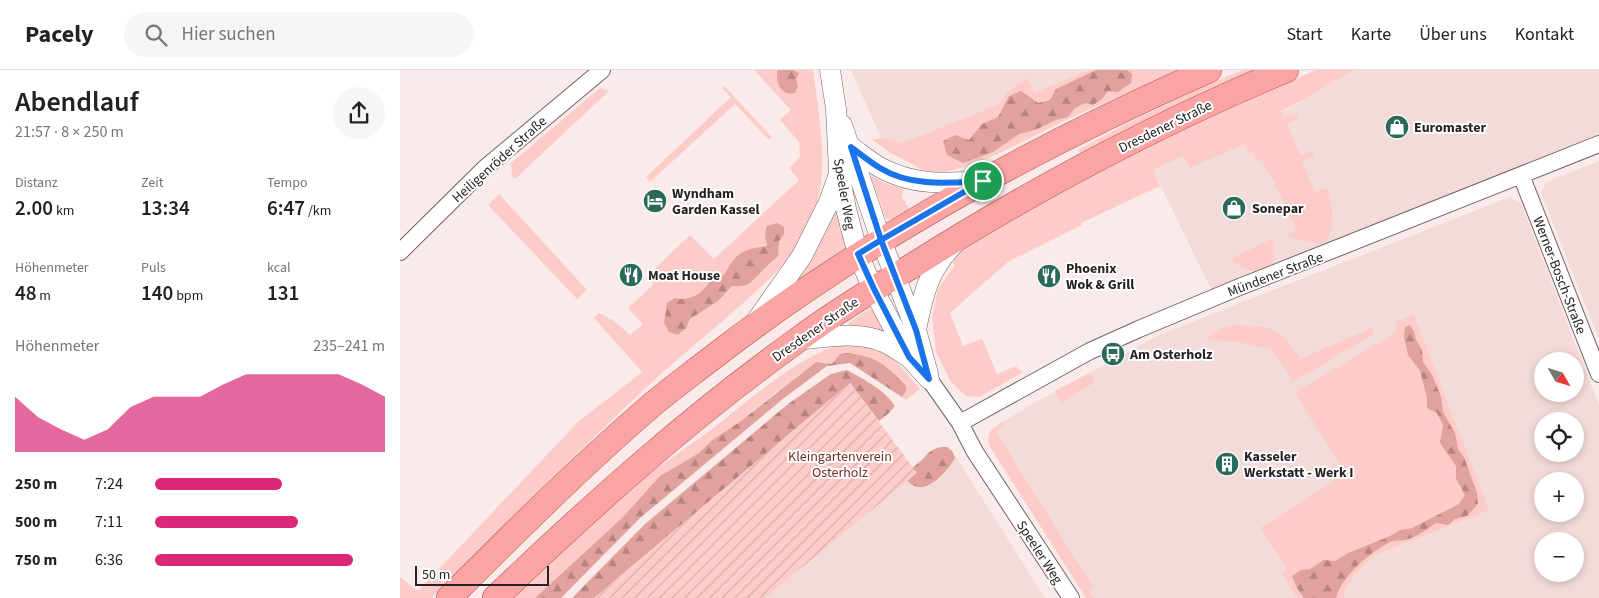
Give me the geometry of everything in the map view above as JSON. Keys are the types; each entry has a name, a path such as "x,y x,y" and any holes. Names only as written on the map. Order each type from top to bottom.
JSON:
{"main road":[{"path":"449,598 514,532 653,404 750,329 858,254 983,181 1071,134 1210,70"},
{"name":"Dresdener Straße","path":"495,598 636,468 678,432 797,340 968,230 1049,183 1209,104 1286,70"}],"street":[{"name":"Heiligenröder Straße","path":"400,252 485,168 602,70"},
{"name":"Speeler Weg","path":"830,70 836,109 839,172 846,209 858,254 909,357 929,379 960,423 975,452 1071,598"},
{"name":"Speeler Weg","path":"836,109 851,147 881,240 916,330 929,379"},
{"name":"Mündener Straße","path":"960,423 1090,351 1138,329 1599,144"},
{"path":"851,147 880,168 907,179 923,183 983,181"},
{"path":"750,329 802,256 829,202 839,172"},
{"name":"Werner-Bosch-Straße","path":"1521,175 1599,374"},
{"path":"916,330 925,289 932,272 944,254 968,230"},
{"path":"797,340 840,335 865,336 884,342 909,357"}],"shaded area":[{"path":"851,70 1113,70 904,147 881,138"},
{"path":"1356,70 1599,70 1599,135 1212,291 1153,170 1294,106 1345,74"},
{"path":"1599,161 1599,339 1541,193 1546,182"},
{"path":"1510,197 1521,204 1578,352 1534,352 1534,402 1584,402 1584,366 1599,405 1599,598 1086,598 989,445 988,436 991,429 1036,402 1159,335"},
{"path":"951,449 1045,598 765,598 917,473"}],"green space":[{"path":"754,70 813,70 822,145 821,182 812,219 799,244 772,276 622,410 431,598 400,598 400,577 418,591 578,422 642,372 594,318 599,313 613,320 630,335 643,324 628,308 654,284 647,276 690,235 714,259 799,180 789,168 800,157 799,142 780,120 791,110"},
{"path":"778,70 793,70 799,73 796,79 798,86 795,93 786,93 780,88 777,79"},
{"path":"1090,70 1180,70 1068,119 995,155 957,169 918,175 919,168 872,140 881,138 903,143 998,105 1007,92 1027,78 1034,93"},
{"path":"1096,70 1127,70 1132,74 1131,83 1118,92 1108,91 1101,100 1093,105 1085,103 1075,108 1068,117 1019,134 993,152 963,163 947,155 943,141 955,135 969,140 982,124 998,117 1009,96 1021,91 1038,103 1050,100 1056,89"},
{"path":"1243,70 1255,70 1128,128 1081,154 1078,150 1160,107"},
{"path":"1316,70 1356,70 1281,111 1284,118 1297,114 1298,119 1287,124 1300,155 1312,150 1314,156 1302,161 1315,192 1328,188 1332,211 1332,225 1331,231 1322,244 1287,237 1296,228 1271,176 1261,161 1258,162 1252,152 1249,154 1244,144 1190,168 1184,156 1153,170 1160,186 1081,223 1082,225 1009,261 950,313 963,346 982,339 997,374 1016,366 1022,373 980,397 966,396 951,382 936,352 932,318 938,289 954,266 953,258 973,241 1142,148"},
{"path":"723,85 772,137 769,140 735,104 650,182 646,177 731,97 722,88"},
{"path":"600,88 609,91 515,179 512,176 511,163"},
{"path":"872,176 882,182 903,189 902,197 910,210 892,221 886,219"},
{"path":"499,194 587,290 577,299 488,205"},
{"path":"837,207 847,249 790,288 823,238"},
{"path":"777,223 784,227 784,234 779,241 778,256 751,282 742,286 732,286 718,301 690,319 686,328 678,335 669,332 664,323 667,303 675,298 686,299 696,295 705,288 711,279 724,275 732,262 741,253 767,246 765,235 767,226"},
{"path":"1272,239 1274,242 1273,266 1256,273 1234,262 1232,258"},
{"path":"869,309 874,310 885,332 849,326 848,323"},
{"path":"1414,315 1489,510 1372,557 1355,574 1345,590 1344,598 1297,598 1282,574 1288,571 1260,528 1333,482 1342,467 1296,395 1297,391 1393,334 1396,330 1396,322"},
{"path":"1231,325 1264,327 1279,333 1286,339 1300,359 1372,328 1373,330 1372,335 1293,382 1273,350 1230,340 1226,342 1206,338 1219,329"},
{"path":"1410,325 1422,350 1423,362 1432,375 1441,396 1443,412 1455,433 1458,449 1464,457 1477,493 1478,504 1467,516 1455,519 1448,525 1436,523 1414,537 1392,541 1382,546 1350,573 1336,598 1304,598 1292,576 1301,570 1310,569 1324,560 1335,561 1348,553 1401,530 1412,528 1459,504 1465,495 1456,479 1456,466 1440,443 1443,425 1437,413 1427,408 1427,398 1420,371 1408,355 1404,337 1405,327"},
{"path":"846,343 880,350 896,361 920,389 906,400 902,397 906,391 840,354 832,364 823,362 799,374 741,421 711,441 699,453 660,476 622,518 535,598 514,598 555,557 627,491 795,366 829,349"},
{"path":"848,353 868,357 889,369 906,386 906,391 902,397 850,363 827,366 784,398 640,518 561,598 535,598 622,518 660,476 699,453 711,441 741,421 816,362 832,364 840,354"},
{"path":"847,370 873,385 891,400 895,406 889,413 879,421 850,383 594,598 572,598 645,524 788,404 831,374"},
{"path":"1089,373 1095,382 1062,403 1055,391"},
{"name":"Kleingartenverein Osterholz","path":"850,383 917,473 765,598 594,598"},
{"path":"1002,422 1005,427 996,432 1093,587 1089,590 1094,598 1086,598 989,445 991,431"},
{"path":"941,447 947,447 952,451 955,458 951,465 932,483 918,487 911,484 905,477 912,468 930,452"}],"place":[{"name":"Euromaster","path":"1397,127"},
{"name":"Wyndham Garden Kassel","path":"655,201"},
{"name":"Sonepar","path":"1234,208"},
{"name":"Moat House","path":"631,275"},
{"name":"Phoenix Wok & Grill","path":"1049,276"},
{"name":"Am Osterholz","path":"1113,354"},
{"name":"Kasseler Werkstatt - Werk I","path":"1227,464"}],"route":[{"path":"983,181 881,240 916,330 929,379 909,357 858,254 881,240 851,147 880,168 907,179 923,183 983,181"}]}
